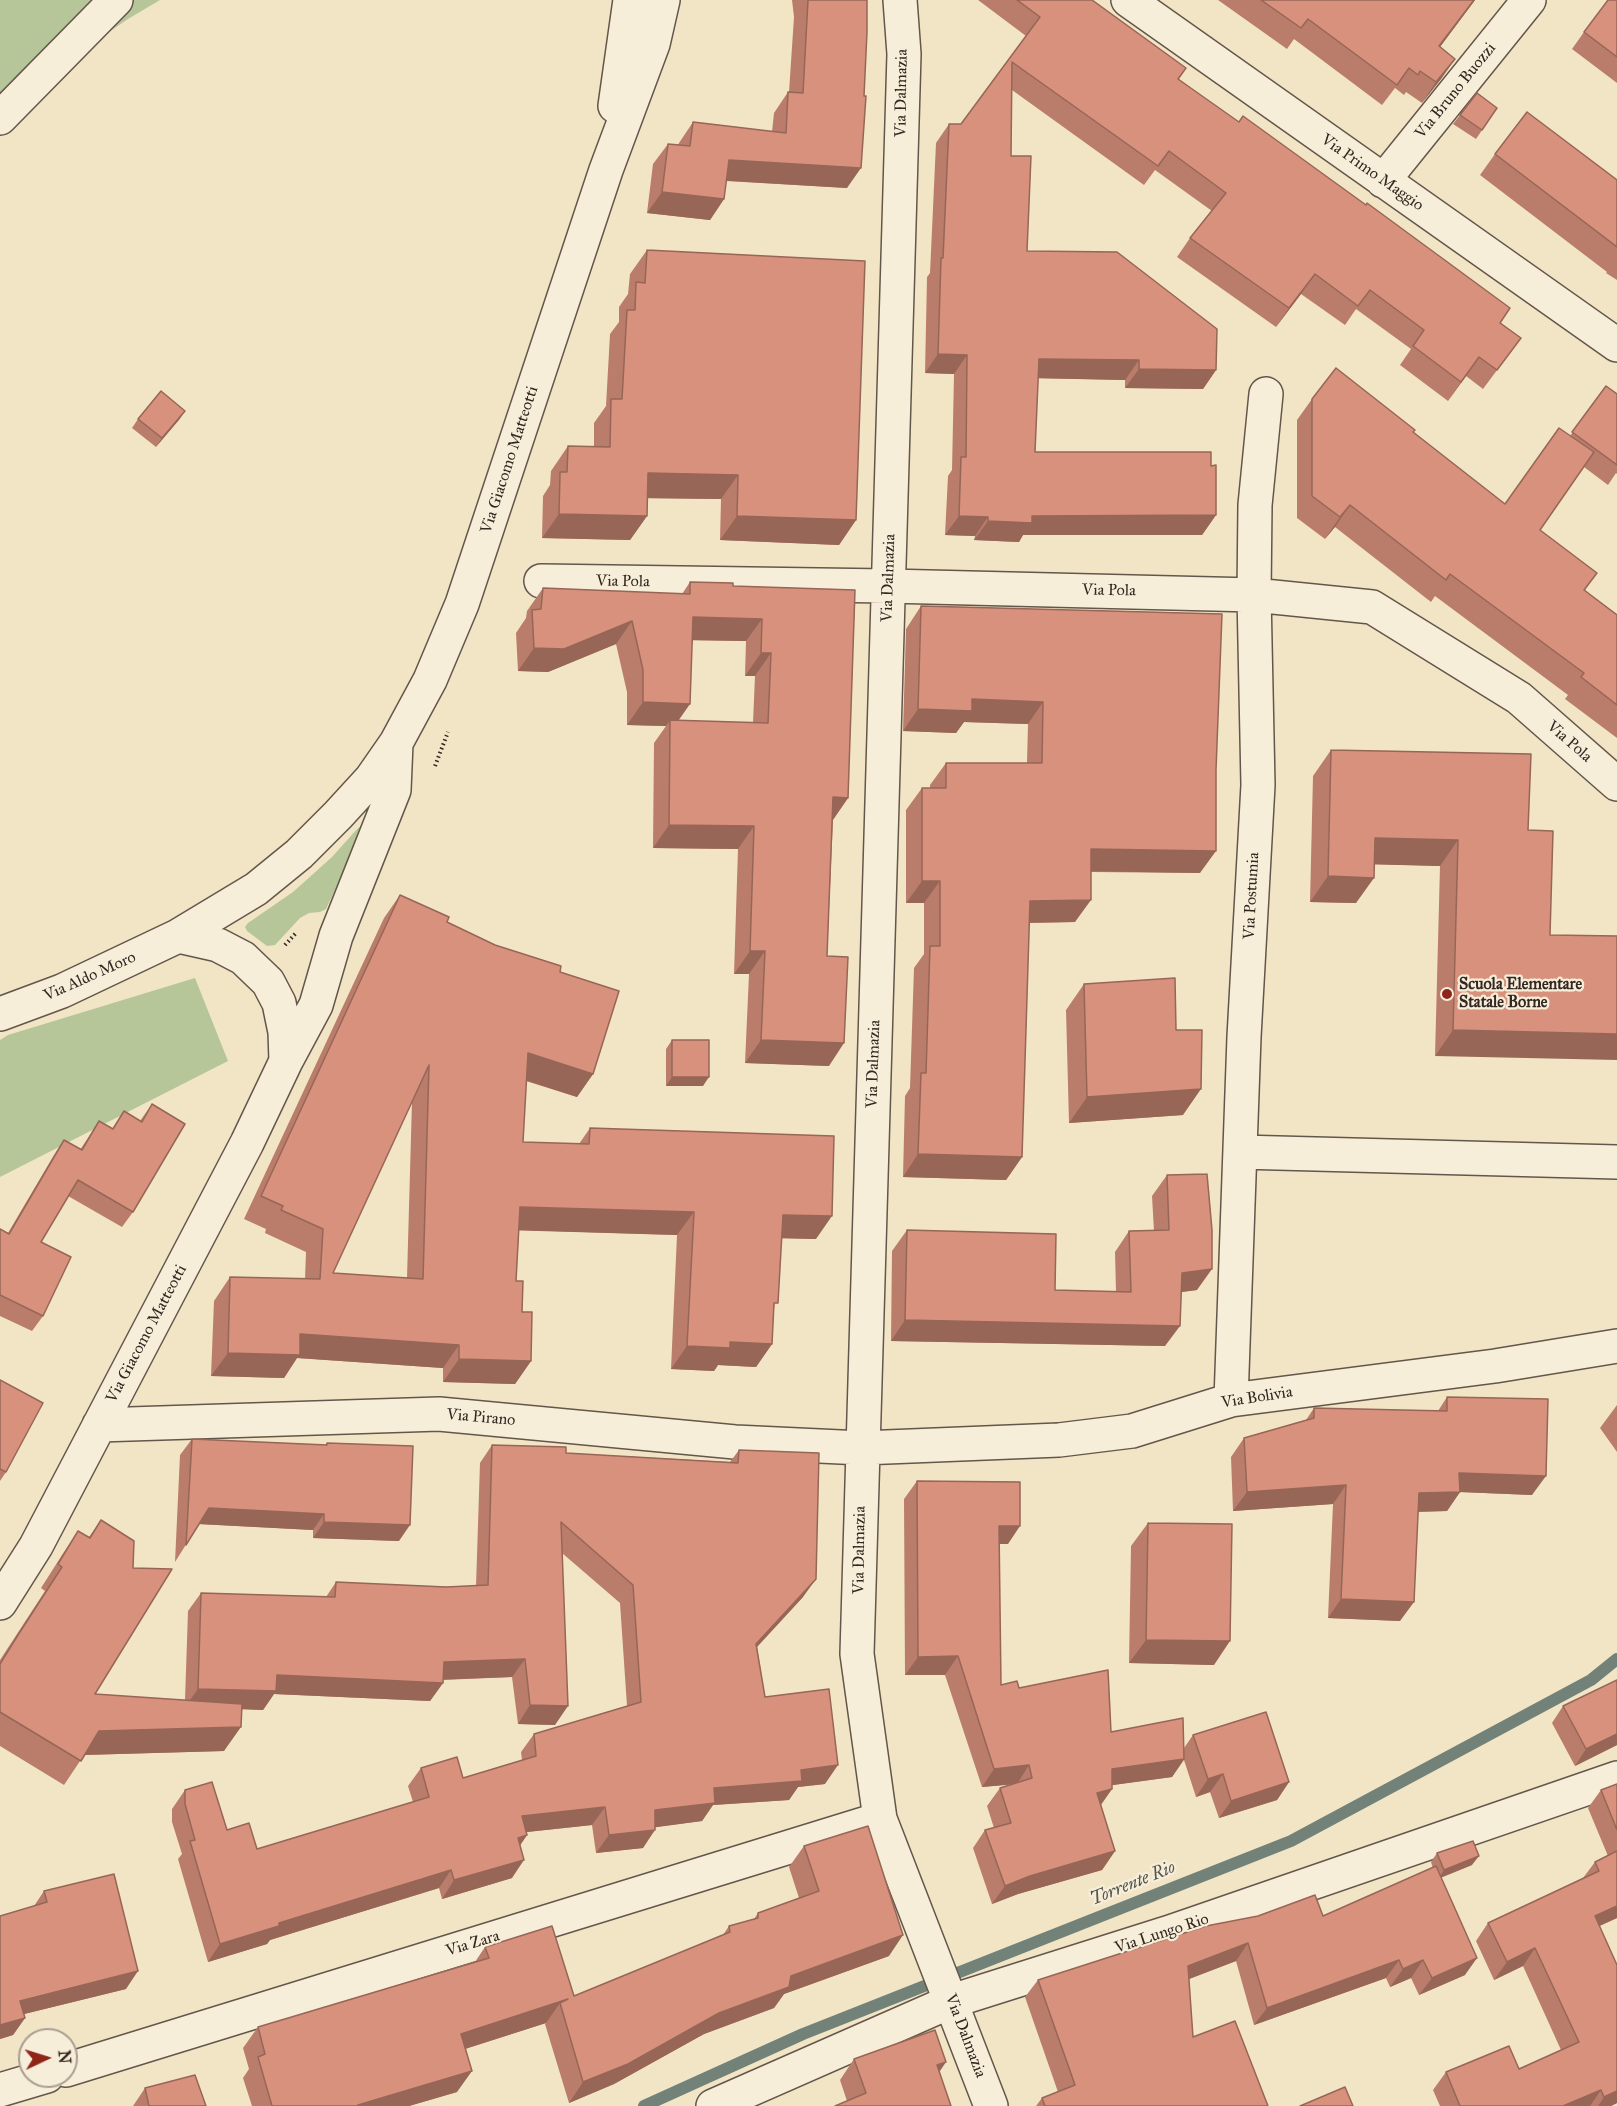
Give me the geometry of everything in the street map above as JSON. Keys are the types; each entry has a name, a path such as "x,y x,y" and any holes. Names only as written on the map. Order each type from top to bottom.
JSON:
{"street":[{"path":"0,118 116,0"},
{"name":"Via Giacomo Matteotti","path":"606,170 630,0"},
{"name":"Via Giacomo Matteotti","path":"178,936 256,889 299,854 371,779 396,743 430,680 462,604 606,170 653,44 663,0"},
{"name":"Via Dalmazia","path":"900,0 904,54 857,1654 880,1819 992,2106"},
{"name":"Via Primo Maggio","path":"1128,0 1617,345"},
{"name":"Via Bruno Buozzi","path":"1383,181 1529,0"},
{"name":"Via Postumia","path":"1231,1400 1240,1152 1258,785 1254,595 1255,505 1266,394"},
{"name":"Via Pola","path":"541,581 888,586 1254,595 1372,607 1519,698 1617,784"},
{"name":"Via Giacomo Matteotti","path":"0,1603 36,1546 247,1143 316,1005 336,936 394,790 396,743"},
{"name":"Via Giacomo Matteotti","path":"178,936 218,945 243,958 268,982 279,1003 285,1032 286,1061"},
{"name":"Via Aldo Moro","path":"0,1014 62,991 178,936"},
{"path":"1240,1152 1617,1162"},
{"name":"Via Bolivia","path":"862,1448 1059,1440 1132,1431 1231,1400 1495,1366 1617,1346"},
{"name":"Via Pirano","path":"99,1425 439,1414 735,1442 862,1448"},
{"name":"Via Lungo Rio","path":"713,2106 950,1996 1178,1929 1617,1778"},
{"name":"Via Zara","path":"78,2066 880,1819"},
{"path":"0,2090 18,2085"}],"green space":[{"path":"0,0 160,0 128,19 0,106"},
{"path":"362,826 363,830 326,909 300,918 275,945 267,946 247,931 245,927 248,923 293,892"},
{"path":"195,978 228,1061 0,1177 0,1040 8,1035"}],"building":[{"path":"808,0 867,0 864,96 866,96 861,168 729,160 724,199 662,192 668,144 690,146 693,122 786,133 788,92 803,93"},
{"path":"1017,0 1092,0 1186,68 1178,79 1239,122 1243,116 1510,308 1500,323 1521,338 1497,370 1479,357 1461,382 1413,346 1424,330 1370,290 1358,306 1315,274 1289,308 1190,238 1226,193 1169,151 1158,166 1012,62 1011,156 1031,156 1027,251 1117,252 1217,329 1216,370 1139,369 1139,360 1039,359 1035,452 1211,452 1211,466 1216,465 1216,515 1032,516 1032,523 988,521 988,517 959,516 961,457 966,457 967,355 938,354 949,124 961,124 1040,17"},
{"path":"1261,0 1474,0 1439,46 1455,59 1436,82 1420,71 1418,75 1409,68 1397,85 1308,19 1301,28"},
{"path":"1608,0 1617,0 1617,57 1584,32"},
{"path":"1477,93 1497,108 1482,130 1460,115"},
{"path":"1527,112 1617,180 1617,247 1495,154"},
{"path":"647,250 865,261 856,520 737,516 738,475 648,473 647,516 559,514 560,472 567,472 568,446 610,447 611,399 622,399 627,310 635,310 636,282 645,283"},
{"path":"1336,368 1505,504 1559,428 1594,452 1540,530 1597,573 1584,590 1617,615 1617,705 1581,677 1584,673 1450,574 1446,580 1350,505 1340,517 1312,496 1312,399"},
{"path":"1606,386 1617,394 1617,465 1572,432"},
{"path":"161,391 185,411 162,438 138,419"},
{"path":"690,582 733,583 733,586 855,590 848,798 833,797 827,956 848,957 844,1043 761,1040 765,951 750,951 754,826 669,825 670,720 768,723 771,653 761,653 762,619 693,617 690,704 643,702 643,670 632,621 564,649 534,648 532,610 541,609 543,588 690,594"},
{"path":"921,606 1222,614 1216,770 1216,851 1091,849 1091,900 1030,901 1022,1157 918,1154 921,1073 926,1073 930,946 940,946 940,881 922,881 922,788 946,788 946,763 1042,763 1043,702 972,699 972,711 918,709"},
{"path":"1331,750 1531,754 1528,830 1553,831 1550,935 1617,936 1617,1034 1453,1030 1458,840 1375,838 1374,878 1328,876"},
{"path":"400,895 449,917 447,922 495,945 561,966 560,972 619,991 593,1074 528,1053 523,1142 589,1144 590,1128 834,1136 832,1216 783,1215 778,1303 774,1303 772,1344 730,1342 730,1348 687,1346 694,1212 520,1207 516,1281 523,1281 522,1312 532,1312 531,1361 459,1359 459,1345 300,1334 300,1355 228,1353 230,1277 320,1279 323,1229 281,1210 283,1206 261,1196","holes":["429,1065 423,1279 333,1273"]},
{"path":"1175,978 1176,1030 1202,1030 1201,1089 1087,1097 1084,984"},
{"path":"672,1040 709,1040 709,1077 672,1077"},
{"path":"152,1104 185,1124 133,1212 78,1180 41,1242 71,1257 43,1316 0,1295 0,1229 9,1234 64,1140 82,1150 99,1121 113,1129 124,1111 142,1122"},
{"path":"1207,1174 1212,1230 1212,1269 1182,1273 1180,1326 905,1320 907,1230 1056,1234 1055,1290 1131,1292 1129,1231 1169,1230 1167,1175"},
{"path":"0,1380 43,1403 6,1472 0,1469"},
{"path":"1447,1397 1548,1399 1546,1476 1459,1473 1460,1492 1419,1493 1414,1602 1341,1599 1346,1485 1247,1492 1244,1438 1314,1418 1314,1408 1447,1411"},
{"path":"192,1439 413,1446 410,1525 324,1522 324,1514 209,1508 186,1545"},
{"path":"492,1445 566,1447 566,1453 738,1463 739,1450 819,1453 816,1579 756,1644 765,1697 829,1689 838,1765 801,1770 802,1781 714,1788 715,1803 655,1810 655,1830 609,1835 605,1807 522,1816 527,1835 518,1838 524,1860 454,1880 451,1870 279,1923 279,1926 220,1944 190,1841 195,1840 185,1804 185,1790 212,1782 227,1830 249,1823 257,1849 429,1797 421,1768 457,1757 463,1778 536,1756 534,1734 641,1702 633,1585 561,1522 568,1706 530,1705 525,1659 444,1662 443,1683 277,1675 276,1691 198,1689 201,1593 335,1597 336,1582 446,1587 488,1585"},
{"path":"917,1481 1020,1482 1020,1526 999,1526 1001,1685 1017,1681 1019,1688 1108,1670 1111,1732 1183,1718 1184,1759 1112,1769 1112,1789 1097,1793 1115,1851 1030,1876 1005,1886 985,1830 1011,1823 1000,1788 1032,1778 1029,1765 994,1769 958,1656 918,1657"},
{"path":"101,1520 134,1541 133,1568 172,1569 95,1694 242,1704 241,1727 99,1731 81,1761 0,1712 0,1664 62,1567 58,1564 78,1531 90,1538"},
{"path":"1148,1523 1232,1524 1230,1641 1146,1640"},
{"path":"1617,1680 1617,1734 1586,1749 1563,1706"},
{"path":"1266,1712 1289,1782 1231,1801 1223,1774 1208,1779 1193,1735"},
{"path":"1617,1784 1617,1830 1601,1790"},
{"path":"868,1826 903,1935 791,1976 789,1987 719,2013 628,2064 583,2082 560,2003 568,1999 461,2034 472,2071 358,2106 272,2106 258,2057 265,2054 258,2027 489,1958 485,1947 552,1926 574,1996 730,1932 729,1926 758,1918 758,1913 819,1891 804,1846"},
{"path":"1473,1841 1479,1856 1444,1870 1437,1853"},
{"path":"1617,1851 1617,1906 1595,1916 1617,1965 1617,2091 1604,2097 1601,2090 1563,2106 1460,2106 1446,2072 1509,2046 1519,2069 1579,2042 1535,1948 1507,1962 1488,1923 1599,1871 1595,1862"},
{"path":"1436,1866 1477,1958 1432,1978 1423,1960 1403,1969 1399,1960 1267,2008 1248,1943 1188,1966 1193,2037 1235,2021 1268,2106 1045,2106 1042,2098 1075,2085 1038,1980 1206,1926 1258,1916 1315,1895 1323,1916"},
{"path":"114,1874 138,1971 20,2001 25,2018 0,2025 0,1916 47,1902 44,1891"},
{"path":"935,2030 946,2062 937,2065 951,2106 835,2106 866,2093 854,2059"},
{"path":"195,2075 206,2106 149,2106 145,2088"},
{"path":"1345,2087 1353,2106 1300,2106"}],"waterway":[{"name":"Torrente Rio","path":"644,2106 803,2034 1291,1841 1591,1680 1617,1659"}],"place":[{"name":"Scuola Elementare Statale Borne","path":"1447,994"}]}
